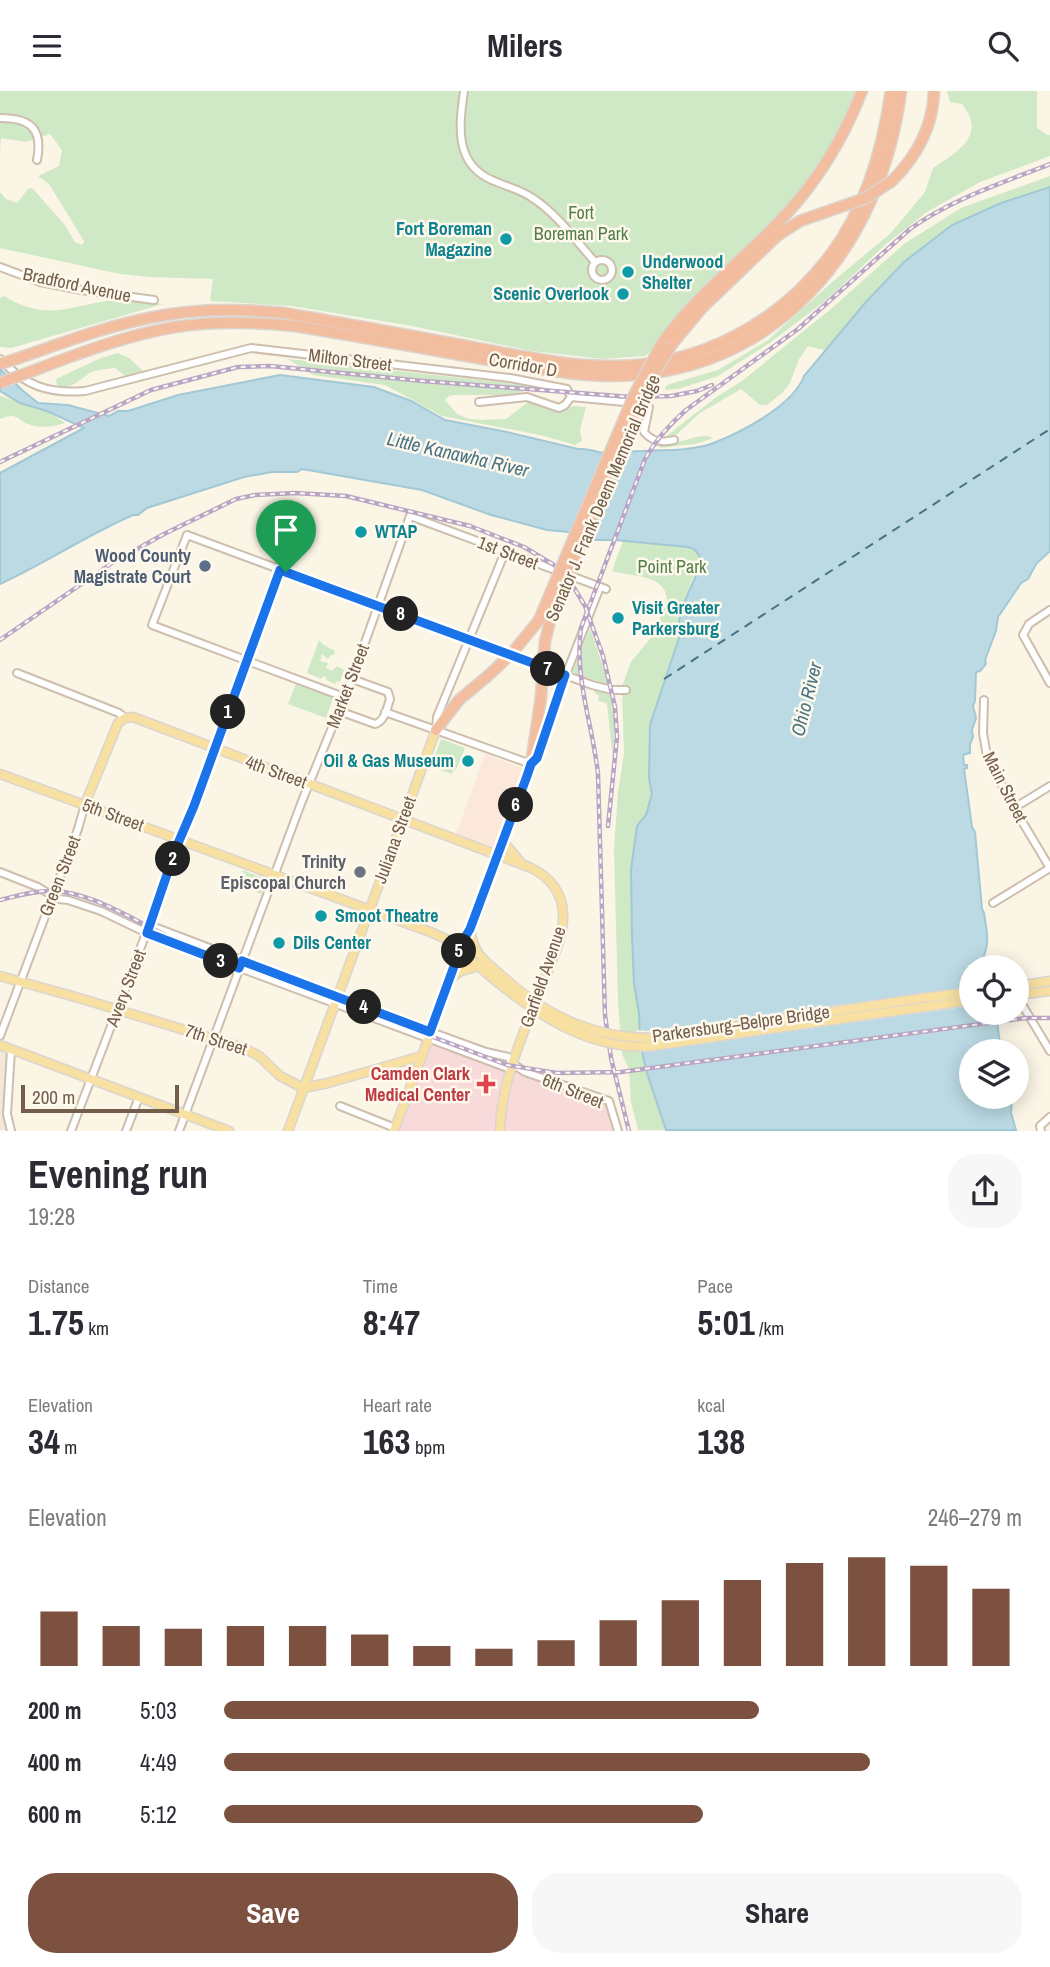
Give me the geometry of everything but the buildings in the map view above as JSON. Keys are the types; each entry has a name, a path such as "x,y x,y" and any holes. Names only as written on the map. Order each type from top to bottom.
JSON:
{"highway":[{"path":"666,345 672,328 692,306 778,223 800,198 836,146 862,91"},
{"name":"Corridor D","path":"0,364 137,320 209,310 284,313 543,360 593,366 643,364 694,353 744,332 777,310 799,291 832,253 872,174 891,91"},
{"name":"Corridor D","path":"0,383 106,345 156,331 198,324 238,322 308,328 582,375 636,375 707,359 748,340 776,322 814,289 831,269 860,224 877,185 891,143 901,91"},
{"path":"666,345 777,236 800,221 866,198 892,181 921,144 933,108 934,91"},
{"name":"Senator J. Frank Deem Memorial Bridge","path":"436,730 459,699 522,643 538,620 634,395 666,345"},
{"name":"Senator J. Frank Deem Memorial Bridge","path":"531,764 541,697 545,641 553,609 666,345"}],"main road":[{"name":"4th Street","path":"125,718 132,717 498,856"},
{"name":"Green Street","path":"85,804 118,723 125,718"},
{"name":"Juliana Street","path":"288,1131 436,730"},
{"path":"394,1129 531,764"},
{"name":"5th Street","path":"0,775 370,910 450,941 460,950"},
{"path":"503,841 523,865"},
{"name":"Garfield Avenue","path":"498,856 537,870 554,886 560,897 563,917 556,949 513,1064 500,1108 500,1131"},
{"name":"Parkersburg–Belpre Bridge","path":"470,929 472,945 478,956 500,979"},
{"path":"450,941 456,938 464,939"},
{"name":"Parkersburg–Belpre Bridge","path":"460,950 540,1006 566,1020 589,1030 623,1037 662,1037 923,1002 959,994"},
{"path":"451,978 461,971 480,966"},
{"name":"7th Street","path":"0,976 251,1051 280,1076 303,1088"},
{"path":"1029,984 1050,981"},
{"path":"1029,994 1050,991"},
{"name":"Parkersburg–Belpre Bridge","path":"923,1002 959,1000"},
{"path":"0,1045 229,1131"},
{"path":"303,1088 422,1056"}],"street":[{"path":"464,91 462,147 471,162 492,180 538,201 595,262"},
{"path":"0,118 25,121 34,129 39,138 37,160"},
{"name":"Bradford Avenue","path":"0,267 40,282 154,300"},
{"name":"Milton Street","path":"0,359 30,383 66,393 85,391 251,348 510,379 567,389 571,397 646,404 649,407 644,432 658,441 674,440"},
{"path":"479,402 527,397 559,408 571,397"},
{"name":"1st Street","path":"410,516 603,588 565,675"},
{"name":"Market Street","path":"180,1131 241,964 352,679 410,516"},
{"path":"344,697 152,625 187,535 592,685 626,690"},
{"name":"Juliana Street","path":"436,730 437,717 505,552"},
{"name":"Avery Street","path":"71,1131 280,570"},
{"path":"1050,610 1030,624 1023,637 1050,683"},
{"path":"1041,669 1050,663"},
{"name":"4th Street","path":"16,673 119,713 125,718"},
{"path":"385,712 531,764 537,758 565,675"},
{"path":"339,711 375,724 382,719 385,712 390,699 388,692 352,679"},
{"name":"Main Street","path":"984,700 983,733 990,764 1050,868"},
{"path":"1014,808 1050,786"},
{"name":"Green Street","path":"0,1037 85,804"},
{"path":"993,903 1050,868"},
{"name":"6th Street","path":"0,872 58,899 101,911 147,933 241,964"},
{"name":"6th Street","path":"149,925 241,964 505,1067 513,1064 525,1072 609,1101 618,1131"},
{"path":"1029,1012 1047,1038 1050,1051"},
{"path":"10,1131 7,1114 11,1050"},
{"path":"126,1131 139,1097"},
{"path":"340,1106 394,1129"},
{"path":"1041,1131 1041,1123 1050,1117"}],"shaded area":[{"path":"485,754 525,769 498,843 492,847 456,834"},
{"name":"Camden Clark Medical Center","path":"428,1039 504,1067 513,1064 609,1101 618,1131 394,1131"},
{"path":"0,1045 11,1050 7,1114 11,1130 0,1130"}],"green space":[{"name":"Fort Boreman Park","path":"0,91 858,91 853,106 822,161 788,206 692,299 653,349 645,356 603,359 532,351 412,326 292,306 210,301 213,279 120,274 0,248 0,192 6,199 17,203 29,188 33,189 64,224 75,242 82,245 84,241 49,184 38,176 59,166 62,150 50,134 26,142 1,138 0,153"},
{"path":"947,91 1037,91 1037,128 1050,135 1050,156 980,182 927,212 886,244 829,298 771,342 718,376 678,389 666,390 665,387 670,384 718,370 768,340 891,233 925,192 933,168 960,149 970,134 972,125 969,115 962,104 950,102"},
{"path":"1050,176 1050,187 1001,203 952,225 904,262 865,303 827,351 808,346 799,359 790,383 767,405 760,405 741,389 700,413 673,438 675,442 703,436 712,437 711,439 695,444 659,448 668,435 715,398 742,381 831,309 904,244 961,208"},
{"path":"4,296 34,309 47,310 114,300 163,304 11,348 0,347 0,298"},
{"path":"118,353 129,358 143,371 125,376 115,368 101,370 92,372 72,385 57,385 56,379"},
{"path":"288,359 526,385 523,392 512,395 454,395 445,400 457,414 482,420 506,419 528,402 557,411 574,406 586,407 580,430 582,441 575,445 540,435 442,416 385,385 313,375"},
{"path":"0,396 47,411 65,423 39,427 14,416 0,419"},
{"name":"Point Park","path":"623,541 688,547 700,559 699,569 688,590 681,617 649,778 652,798 646,815 637,826 631,870 634,984 640,1043 666,1130 638,1130 631,1102 629,1069 622,1054 614,849 624,754 622,686 631,662 654,634 667,600 661,585 654,581 612,571"},
{"path":"590,628 609,685 573,671"},
{"path":"319,640 335,651 328,659 322,654 320,661 328,663 326,668 332,671 337,666 344,670 340,682 335,684 324,676 321,679 307,673"},
{"path":"296,684 333,698 326,718 288,704"},
{"path":"594,690 611,695 615,722 613,760 607,703 598,701 599,695 595,694"},
{"path":"441,739 465,748 452,774 431,766"},
{"path":"242,870 266,879 261,894 243,887 241,892 235,889 237,883 242,884 246,874"}],"water":[{"path":"1050,187 1050,551 1036,564 1028,579 1021,583 998,617 986,664 976,672 973,706 976,718 970,753 963,755 964,765 967,765 964,769 975,832 987,945 984,955 959,955 959,1025 998,1025 999,1039 959,1039 959,1109 1011,1109 1016,1130 666,1130 640,1043 634,984 631,870 637,826 646,815 652,794 649,778 650,725 679,638 682,611 701,565 699,555 694,549 596,540 569,532 547,530 491,515 422,490 302,469 297,472 272,472 244,477 147,508 0,584 0,473 84,428 47,411 20,403 0,391 0,369 38,403 68,405 109,416 118,411 128,411 178,395 280,375 374,387 411,401 445,420 600,453 694,448 736,433 777,408 789,398 865,303 904,262 952,225 1001,203"}],"pier":[{"path":"959,989 959,1008 672,1048 658,1049 636,1043 636,1030 647,1031"}],"ferry route":[{"path":"664,679 1050,429"}],"railway":[{"path":"629,1131 611,1058 605,1015 598,774 582,684 580,647 581,628 645,459 663,433 686,410 798,329 910,229 960,200 1050,164"},
{"path":"0,462 151,390 238,367 270,366 631,397 671,396 712,385"},
{"path":"0,640 112,563 236,499 295,493 346,496 470,526 524,547 554,565 570,581 585,606 603,656 615,707 617,737 608,826"},
{"path":"0,900 47,891 85,897 177,940 507,1065 557,1073 621,1072 1026,1018 1050,1018"}],"place":[{"name":"Fort Boreman Magazine","path":"506,239"},
{"name":"Underwood Shelter","path":"628,272"},
{"name":"Scenic Overlook","path":"623,294"},
{"name":"WTAP","path":"361,532"},
{"name":"Wood County Magistrate Court","path":"205,566"},
{"name":"Visit Greater Parkersburg","path":"618,618"},
{"name":"Oil & Gas Museum","path":"468,761"},
{"name":"Trinity Episcopal Church","path":"360,872"},
{"name":"Smoot Theatre","path":"321,916"},
{"name":"Dils Center","path":"279,943"},
{"name":"Camden Clark Medical Center","path":"486,1084"}],"route":[{"path":"280,570 286,572 565,675 537,758 531,764 430,1032 242,961 239,968 147,933 280,570"}],"water label":[{"name":"Little Kanawha River","path":"458,454"},
{"name":"Ohio River","path":"806,699"}]}
